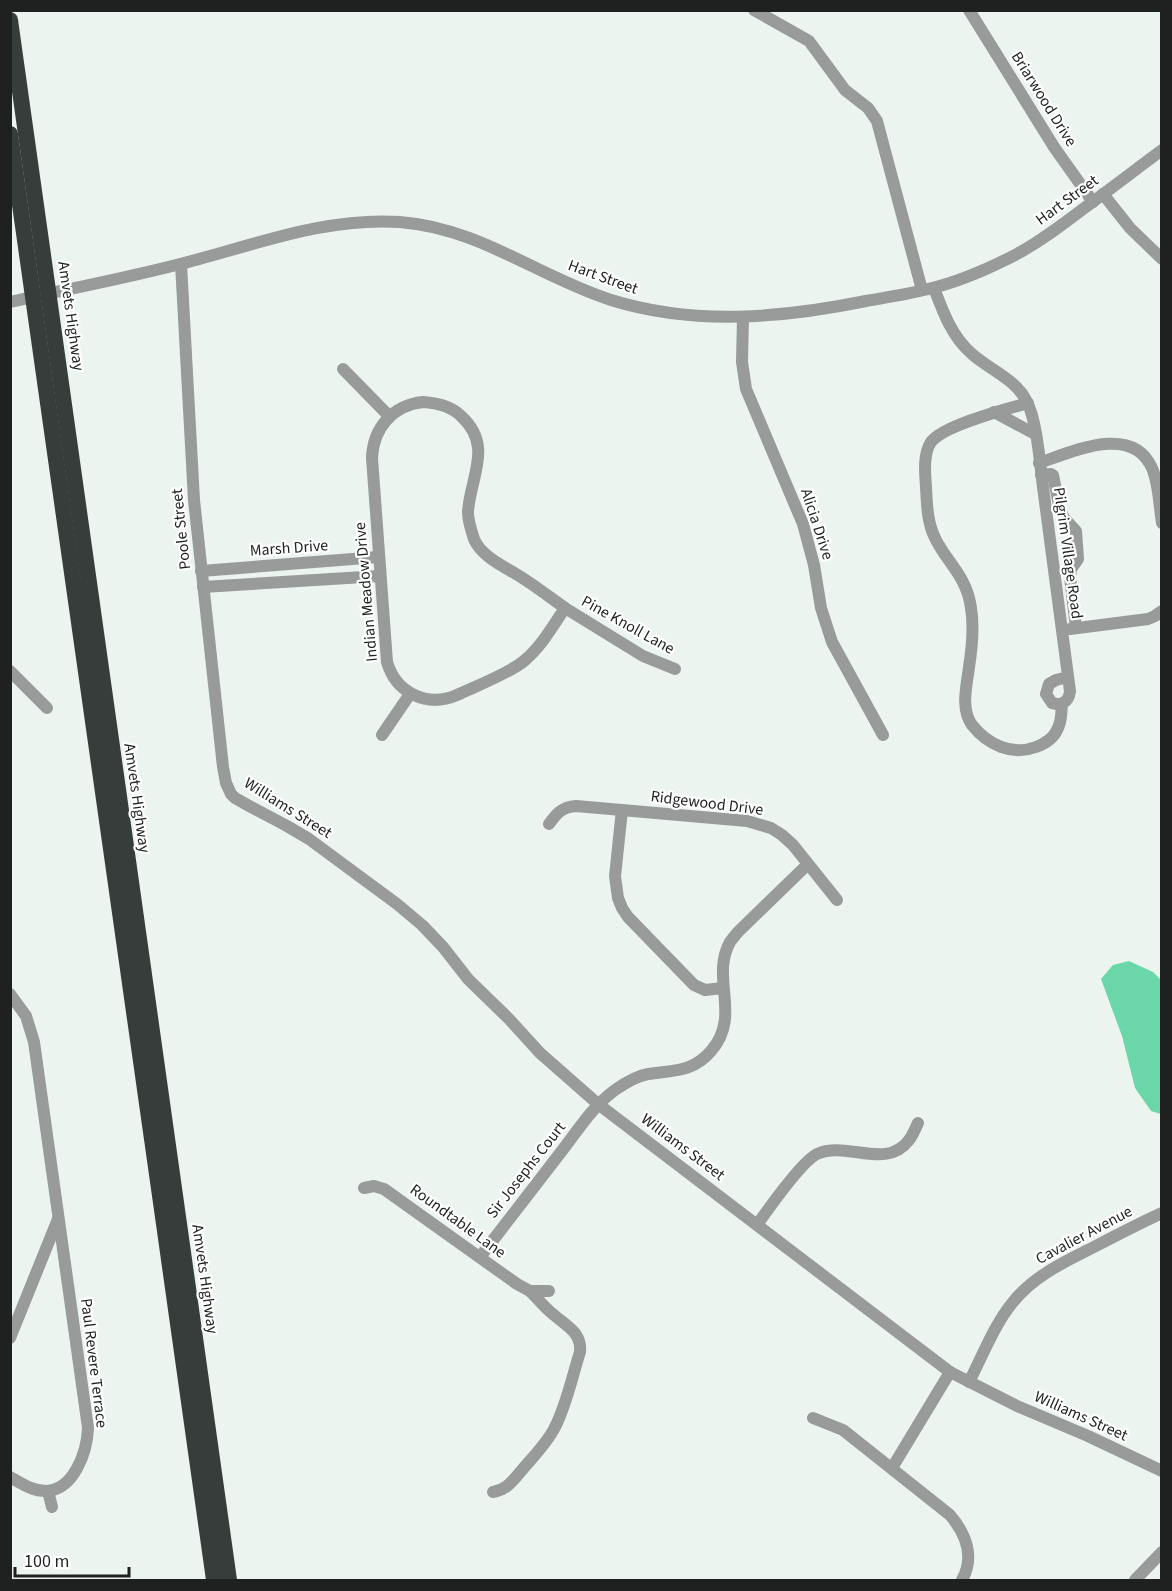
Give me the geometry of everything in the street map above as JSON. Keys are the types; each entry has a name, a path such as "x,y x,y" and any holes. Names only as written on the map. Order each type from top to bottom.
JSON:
{"highway":[{"name":"Amvets Highway","path":"10,20 229,1581"},
{"name":"Amvets Highway","path":"10,134 214,1581"}],"street":[{"name":"Pilgrim Village Road","path":"754,10 809,41 845,90 868,108 877,121 928,289 960,342 979,360 1013,384 1028,403 1033,417 1070,695 1062,704 1061,721 1055,735 1041,745 1025,750 1008,750 993,742 973,726 966,712 971,607 964,582 936,540 929,522 926,463 928,448 937,437 963,423 1028,403"},
{"name":"Briarwood Drive","path":"969,10 1053,147 1098,198 1161,259"},
{"name":"Hart Street","path":"14,301 181,264 325,226 363,222 398,222 429,226 455,233 516,257 575,286 614,301 666,312 700,316 780,315 928,289 970,275 1046,237 1161,150"},
{"name":"Poole Street","path":"181,264 194,500 223,767 229,789"},
{"name":"Alicia Drive","path":"743,317 742,362 746,389 804,524 821,608 832,642 883,735"},
{"path":"343,369 389,416 408,405 429,402 449,408 466,421 474,434 479,450 478,466 468,510 474,539 493,559 565,608 531,654 516,666 447,699 430,700 410,694 382,735"},
{"path":"994,412 1035,434"},
{"name":"Indian Meadow Drive","path":"389,416 377,433 372,453 378,557 387,662 390,673 397,683 410,694"},
{"path":"1040,469 1104,443 1118,444 1137,450 1153,469 1161,523"},
{"path":"1040,469 1053,475 1060,510 1076,531 1078,559 1071,569 1070,577 1076,628"},
{"name":"Marsh Drive","path":"201,571 378,557"},
{"name":"Marsh Drive","path":"203,587 380,576"},
{"name":"Pine Knoll Lane","path":"565,608 643,656 675,669"},
{"path":"1062,630 1148,619 1161,610"},
{"path":"10,671 48,708"},
{"path":"1062,704 1055,704 1049,700 1046,691 1052,681 1068,677"},
{"name":"Williams Street","path":"229,789 235,798 309,839 410,914 436,939 468,979 540,1053 598,1104 950,1372 1017,1406 1088,1436 1161,1471"},
{"name":"Ridgewood Drive","path":"549,824 557,812 571,806 760,824 782,835 837,900"},
{"path":"622,810 615,876 622,908 633,923 694,986 705,990 723,988"},
{"name":"Sir Josephs Court","path":"480,1257 598,1104 633,1079 649,1074 684,1069 705,1057 716,1044 723,1030 726,1012 723,969 730,942 808,864"},
{"name":"Paul Revere Terrace","path":"10,994 26,1016 31,1029 88,1428 85,1449 77,1468 67,1481 48,1491"},
{"path":"757,1224 804,1164 816,1155 831,1150 874,1155 894,1151 909,1140 918,1123"},
{"name":"Roundtable Lane","path":"364,1188 374,1186 384,1189 530,1291 576,1333 580,1352 555,1429 508,1486 493,1492"},
{"name":"Cavalier Avenue","path":"969,1382 1003,1316 1032,1283 1042,1275 1161,1213"},
{"name":"Paul Revere Terrace","path":"10,1338 58,1218"},
{"path":"530,1291 549,1291"},
{"path":"892,1468 950,1372"},
{"path":"813,1418 843,1430 944,1509 957,1523 968,1550 967,1570 962,1581"},
{"path":"10,1477 30,1488 48,1491 52,1507"},
{"path":"1136,1581 1161,1552"}],"shaded area":[{"path":"1129,961 1153,972 1161,980 1161,1114 1151,1111 1135,1088 1122,1036 1101,979 1113,965"}]}
